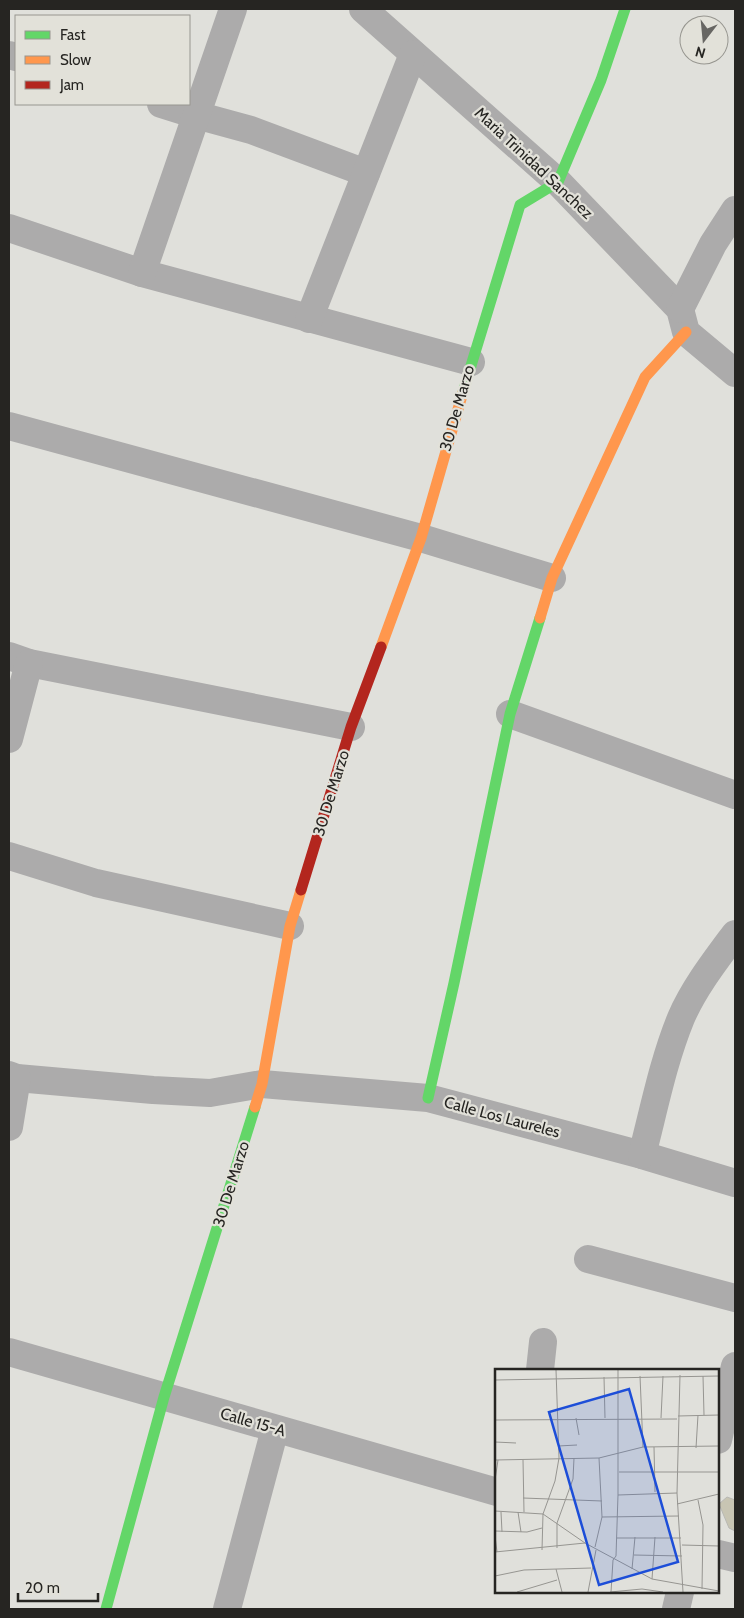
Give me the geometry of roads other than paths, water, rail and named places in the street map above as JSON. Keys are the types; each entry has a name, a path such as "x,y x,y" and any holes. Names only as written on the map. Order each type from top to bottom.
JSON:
{"street":[{"path":"142,273 233,9"},
{"name":"Maria Trinidad Sanchez","path":"363,9 558,182 683,321 735,373"},
{"path":"558,182 601,80 624,9"},
{"path":"309,319 413,54"},
{"path":"164,105 251,130 366,173"},
{"name":"30 De Marzo","path":"106,1609 164,1397 262,1084 290,926 351,727 420,538 471,362 520,205 558,182"},
{"path":"428,1098 454,984 510,714 552,578 645,377 683,321 713,244 735,210"},
{"path":"9,228 142,273 471,362"},
{"path":"9,426 420,538 552,578"},
{"path":"9,739 19,659 351,727"},
{"path":"510,714 735,795"},
{"path":"9,856 96,882 290,926"},
{"path":"642,1155 666,1059 682,1017 701,981 735,934"},
{"path":"9,1127 13,1076"},
{"name":"Calle Los Laureles","path":"13,1076 152,1090 210,1092 262,1084 428,1098 642,1155 735,1183"},
{"path":"588,1259 735,1298"},
{"path":"540,1369 543,1342"},
{"name":"Calle 15-A","path":"9,1352 495,1492"},
{"path":"719,1436 735,1366"},
{"path":"227,1609 276,1429"},
{"path":"719,1554 735,1558"},
{"path":"676,1609 680,1593"}]}
